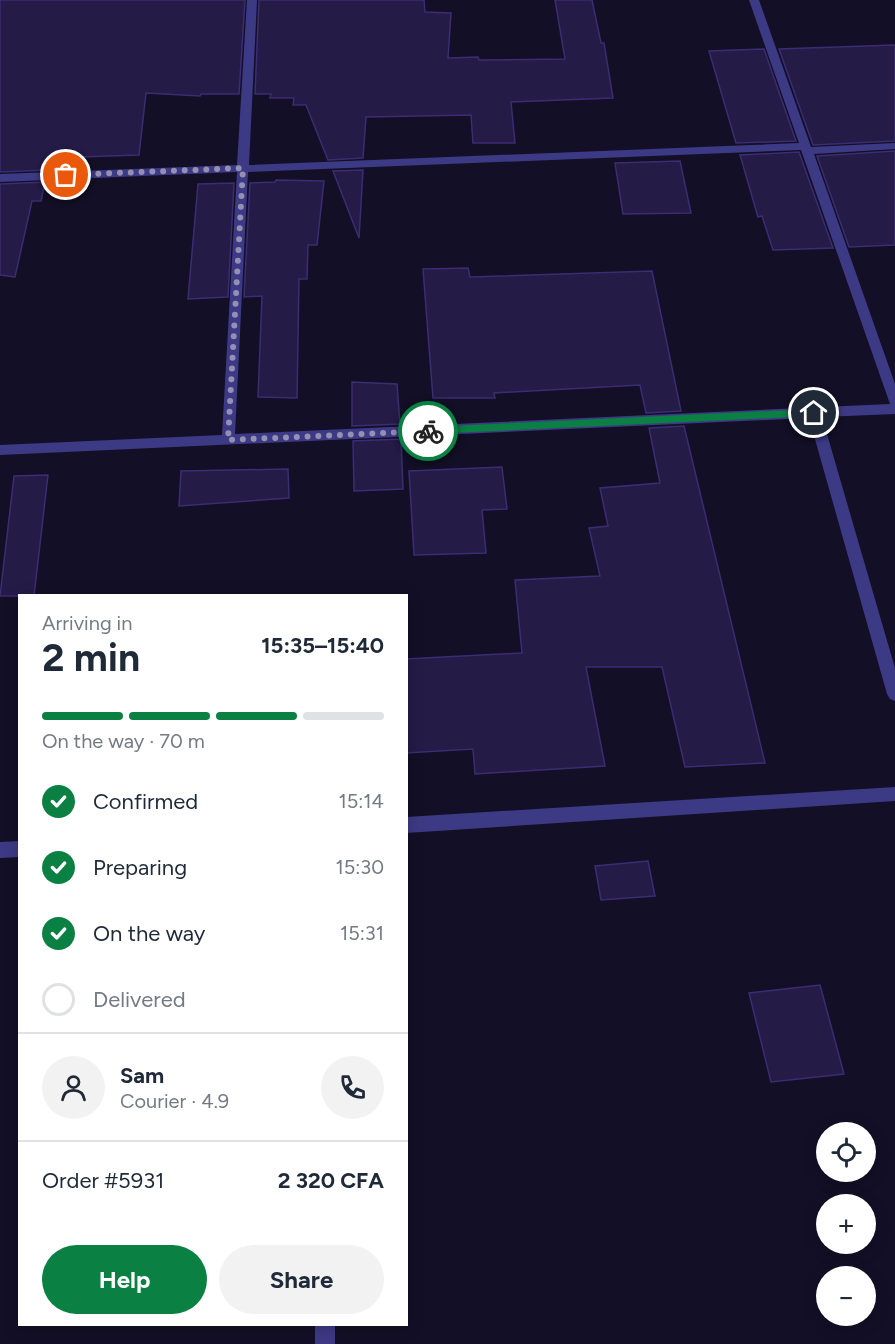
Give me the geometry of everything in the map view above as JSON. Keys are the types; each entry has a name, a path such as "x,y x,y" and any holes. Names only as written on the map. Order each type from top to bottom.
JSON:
{"street":[{"path":"228,440 252,0"},
{"path":"754,0 895,402"},
{"path":"0,178 895,146"},
{"path":"0,450 895,409"},
{"path":"814,413 895,694"},
{"path":"408,825 895,794"},
{"path":"0,850 18,849"},
{"path":"325,1326 325,1344"}],"building":[{"path":"0,0 245,0 239,94 201,94 200,96 146,93 139,155 49,158 47,170 0,172"},
{"path":"259,0 424,0 425,12 451,13 448,58 478,57 479,60 565,59 555,0 592,0 601,43 604,43 613,98 511,102 515,143 473,143 471,115 366,117 363,158 328,160 306,105 293,105 294,98 270,98 271,94 255,94"},
{"path":"895,45 895,141 813,145 779,49"},
{"path":"764,49 796,141 736,143 709,51"},
{"path":"895,151 895,245 849,247 817,156"},
{"path":"799,152 833,248 773,250 762,216 758,217 740,155"},
{"path":"680,161 691,213 623,214 615,163"},
{"path":"363,170 359,238 333,171"},
{"path":"276,180 324,181 317,245 308,245 307,279 299,279 297,398 258,397 262,296 244,297 250,183 275,182"},
{"path":"45,182 41,201 32,201 15,277 0,275 0,184"},
{"path":"234,183 228,297 188,299 198,184"},
{"path":"468,268 470,277 652,271 681,411 646,413 640,385 494,393 495,398 433,398 423,269"},
{"path":"352,382 397,384 400,424 352,426"},
{"path":"684,426 765,763 685,767 662,667 586,667 605,766 475,774 473,749 408,753 408,659 522,653 515,580 600,576 589,528 608,526 600,488 660,483 649,428"},
{"path":"401,439 403,489 354,491 353,441"},
{"path":"502,467 507,509 482,510 486,553 414,555 409,471"},
{"path":"288,469 289,498 179,506 181,471"},
{"path":"48,475 34,594 0,596 14,476"},
{"path":"648,861 655,896 601,900 595,866"},
{"path":"820,985 844,1074 771,1082 749,993"}],"way so far":[{"path":"66,175 243,168 228,440 428,431"}],"route":[{"path":"428,431 814,413"}]}
